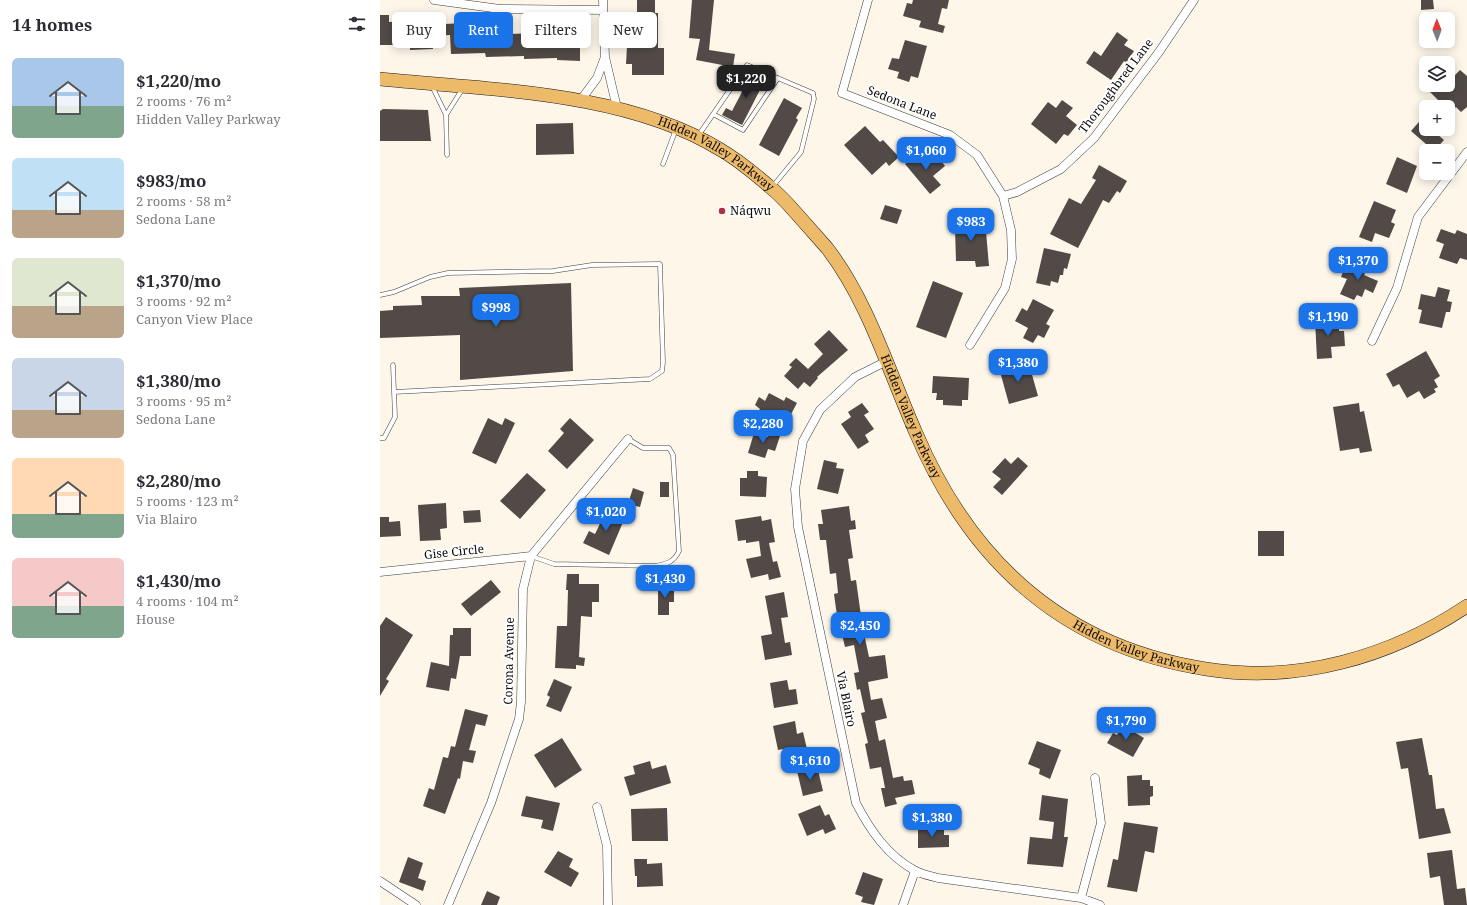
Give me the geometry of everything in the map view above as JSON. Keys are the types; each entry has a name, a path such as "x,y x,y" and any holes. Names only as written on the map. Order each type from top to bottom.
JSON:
{"main road":[{"name":"Hidden Valley Parkway","path":"380,79 522,93 580,101 641,114 676,128 721,150 772,188 828,249 846,277 887,361 934,472 954,508 979,542 1007,574 1041,602 1097,637 1136,653 1177,665 1218,671 1260,673 1294,671 1337,664 1379,652 1427,630 1467,606"}],"street":[{"path":"434,0 500,9 603,10"},
{"path":"603,0 605,57 617,108"},
{"name":"Sedona Lane","path":"868,0 842,93 950,135 977,155 1003,196 1011,230 1012,259 1005,288 970,345"},
{"name":"Thoroughbred Lane","path":"1003,196 1017,192 1061,168 1094,138 1159,52 1194,0"},
{"path":"580,101 597,78 605,57"},
{"path":"1372,341 1397,288 1418,217 1467,152"},
{"name":"Via Blairo","path":"887,361 855,377 820,410 803,441 795,489 798,527 856,803 870,829 883,844 915,871 938,878 1081,898 1100,905"},
{"name":"Corona Avenue","path":"448,905 491,803 519,719 521,702 523,589 531,556 628,439"},
{"name":"Gise Circle","path":"380,572 531,556"},
{"path":"1081,898 1102,823 1095,778"},
{"path":"598,807 607,846 608,905"},
{"path":"903,905 915,871"},
{"path":"380,881 416,905"}],"lane":[{"path":"696,138 747,65 813,93 814,99 801,152 772,188"},
{"path":"713,114 744,130 778,78"},
{"path":"431,84 446,115 447,155"},
{"path":"446,115 464,87"},
{"path":"663,164 676,128"},
{"path":"380,295 394,292 430,277 448,273 553,271 592,265 660,264 664,362 662,371 650,379 394,392"},
{"path":"380,438 384,438 394,417 393,365"},
{"path":"531,556 554,564 655,566 668,564 676,559 679,552 673,455 669,448 643,448 628,439"}],"building":[{"path":"637,0 655,0 655,12 637,12"},
{"path":"692,0 714,0 709,50 735,54 733,67 696,60 700,39 689,38"},
{"path":"913,0 949,0 947,9 942,8 938,24 945,26 943,33 919,27 921,21 903,16 907,3 912,4"},
{"path":"1421,0 1433,0 1434,9 1421,10"},
{"path":"658,13 658,48 664,48 664,75 632,75 632,64 626,64 627,48 657,48"},
{"path":"380,15 389,15 389,22 392,22 392,45 380,45"},
{"path":"446,24 454,24 454,48 513,48 513,34 521,34 521,48 580,48 580,61 557,60 557,58 524,59 524,56 486,57 485,53 451,54 450,35 446,35"},
{"path":"1117,32 1128,40 1124,45 1134,51 1126,63 1124,61 1111,80 1086,63 1094,51 1101,56"},
{"path":"905,40 927,46 918,78 911,76 909,82 897,78 899,72 888,69 892,58 899,59"},
{"path":"410,48 433,49 410,50"},
{"path":"1460,70 1467,76 1467,107 1461,112 1456,107 1455,108 1455,100 1438,100 1430,92 1455,92 1455,75"},
{"path":"753,71 766,78 742,125 722,115 726,108 732,111"},
{"path":"784,98 802,108 796,118 798,120 779,156 759,145"},
{"path":"1062,100 1073,108 1066,116 1077,125 1068,136 1064,134 1056,144 1031,124 1048,102 1056,108"},
{"path":"383,109 428,110 431,141 380,141 380,111"},
{"path":"1419,122 1419,136 1439,136 1444,140 1440,144 1426,144 1411,131"},
{"path":"573,123 574,154 536,155 536,124"},
{"path":"865,126 880,142 883,140 899,157 889,166 886,162 872,175 844,145"},
{"path":"919,151 929,163 937,156 945,166 933,176 941,185 930,194 905,164"},
{"path":"1397,157 1417,166 1407,193 1386,184"},
{"path":"1099,165 1127,181 1120,193 1117,191 1109,203 1103,200 1078,248 1050,234 1069,198 1081,204 1096,180 1092,178"},
{"path":"1374,201 1396,210 1391,222 1395,224 1389,238 1375,233 1372,242 1359,237"},
{"path":"885,205 902,210 897,224 880,219"},
{"path":"985,220 989,266 976,267 975,261 956,261 955,229 950,230 950,221"},
{"path":"1441,229 1455,234 1457,230 1467,234 1467,260 1460,258 1457,264 1439,258 1444,244 1436,241"},
{"path":"1044,248 1071,254 1067,269 1064,268 1063,275 1060,275 1058,283 1051,281 1050,286 1036,283"},
{"path":"1356,259 1369,265 1364,275 1378,281 1373,293 1365,289 1362,297 1357,295 1354,300 1340,294 1347,279 1341,277 1344,269 1350,272"},
{"path":"933,281 963,293 946,338 916,327"},
{"path":"571,283 573,371 460,380 460,335 380,338 380,311 393,310 393,306 422,305 421,296 460,296 459,288"},
{"path":"1438,287 1450,290 1447,301 1452,302 1450,312 1446,312 1442,328 1419,323 1422,310 1418,309 1421,294 1435,297"},
{"path":"1033,299 1054,310 1046,324 1050,326 1044,338 1038,335 1033,343 1023,338 1028,328 1015,321 1022,308 1027,311"},
{"path":"1339,318 1339,331 1344,331 1345,346 1331,347 1332,358 1317,359 1315,320"},
{"path":"829,330 848,350 817,377 818,378 810,387 804,382 798,389 784,376 792,367 789,365 796,358 808,369 823,354 814,344"},
{"path":"1426,351 1440,376 1434,380 1438,387 1434,389 1436,392 1424,399 1419,391 1407,398 1399,384 1393,387 1386,374"},
{"path":"1012,364 1013,368 1029,364 1038,396 1009,404 999,368"},
{"path":"933,376 969,378 968,400 962,400 962,406 943,405 943,400 936,400 937,393 932,393"},
{"path":"769,393 784,401 786,397 797,403 789,418 782,415 777,425 757,414 760,409 755,405 759,397 765,401"},
{"path":"862,403 869,412 864,415 874,429 865,435 869,442 858,449 841,424 851,417 848,412"},
{"path":"1359,403 1360,412 1364,411 1372,451 1360,453 1359,448 1340,451 1333,407"},
{"path":"488,418 502,425 505,418 515,423 496,464 472,453"},
{"path":"570,418 594,440 567,469 548,451 564,433 560,429"},
{"path":"754,433 768,437 769,433 780,436 775,451 768,449 765,458 748,453"},
{"path":"1018,457 1028,466 1002,495 993,487 1001,479 992,472 1005,458 1011,464"},
{"path":"824,460 837,463 836,468 844,469 838,494 817,489"},
{"path":"747,471 758,471 758,476 767,477 766,497 740,496 740,478 747,478"},
{"path":"527,473 546,490 520,519 500,501"},
{"path":"660,482 669,482 669,497 660,497"},
{"path":"633,488 644,492 640,507 628,504"},
{"path":"446,503 447,528 440,529 441,540 420,541 418,505"},
{"path":"849,506 851,521 855,520 856,529 849,530 853,558 848,559 851,581 856,580 861,616 866,616 868,628 863,629 869,657 885,655 887,670 888,678 868,682 871,700 882,698 887,718 875,721 879,741 885,739 893,778 903,776 904,781 912,780 915,794 895,798 897,804 885,807 881,788 885,788 881,767 870,769 865,744 868,743 861,713 865,712 860,689 857,690 854,673 859,672 854,645 845,647 834,594 838,593 836,573 830,574 826,540 820,540 818,524 823,524 821,510"},
{"path":"608,507 626,515 609,555 583,543 589,531 595,534"},
{"path":"480,510 481,522 464,523 463,511"},
{"path":"761,516 762,521 771,519 775,542 769,543 773,562 777,561 781,577 769,580 768,574 751,578 746,559 761,556 759,541 746,543 746,540 738,541 735,520"},
{"path":"380,517 389,517 389,522 400,521 401,536 380,537"},
{"path":"1258,531 1284,531 1284,556 1258,556"},
{"path":"567,574 579,574 579,584 599,584 599,602 592,602 592,617 581,616 579,657 585,658 584,666 576,665 576,669 555,668 557,626 567,626"},
{"path":"491,580 501,592 471,616 461,604"},
{"path":"658,585 674,586 674,602 669,602 669,615 658,615"},
{"path":"784,592 788,617 781,618 785,643 790,642 792,655 765,660 761,636 772,634 765,596"},
{"path":"386,617 413,635 386,679 389,681 380,696 380,626"},
{"path":"453,628 471,628 471,656 460,656 456,679 451,678 449,691 426,687 431,662 449,666 450,635 453,635"},
{"path":"554,679 572,687 561,712 546,706 550,697 547,695"},
{"path":"787,680 789,690 796,689 798,704 774,708 770,683"},
{"path":"465,709 488,715 485,726 476,724 469,750 476,751 473,763 463,761 460,779 458,778 445,814 423,806 429,788 434,790 443,757 448,758 451,746 455,747"},
{"path":"795,721 797,734 803,732 807,749 795,751 794,747 778,750 773,726"},
{"path":"1122,725 1144,738 1133,757 1107,743 1113,733 1117,735"},
{"path":"562,738 582,770 555,788 534,755"},
{"path":"1422,738 1429,775 1432,775 1436,809 1444,808 1451,833 1419,839 1408,768 1401,769 1396,742"},
{"path":"1037,741 1061,750 1050,779 1039,774 1040,769 1028,764"},
{"path":"650,761 652,769 666,765 671,783 630,796 624,777 635,774 633,766"},
{"path":"817,766 823,791 803,796 797,771"},
{"path":"1142,775 1142,780 1150,780 1150,786 1153,786 1153,796 1150,797 1150,805 1128,806 1127,776"},
{"path":"1042,795 1068,799 1064,837 1068,837 1063,867 1027,864 1030,837 1052,839 1054,822 1039,820"},
{"path":"526,796 560,803 553,831 541,828 543,820 521,816"},
{"path":"820,805 825,816 829,814 836,829 825,834 823,829 807,836 798,814"},
{"path":"667,808 668,841 632,841 631,809"},
{"path":"1124,822 1158,827 1154,853 1145,851 1137,892 1107,887 1113,859 1118,860"},
{"path":"918,827 944,827 944,835 949,835 949,847 918,848"},
{"path":"1452,850 1457,889 1465,888 1467,905 1444,905 1440,876 1430,878 1427,853"},
{"path":"558,851 573,859 569,867 579,873 571,887 544,872"},
{"path":"408,857 423,863 418,878 426,881 423,891 399,882"},
{"path":"634,859 647,859 647,864 662,863 663,886 637,887"},
{"path":"863,872 883,879 874,905 861,902 863,897 855,894"},
{"path":"487,891 500,897 497,905 481,905"}],"place":[{"name":"Náqwu","path":"722,211"}]}
